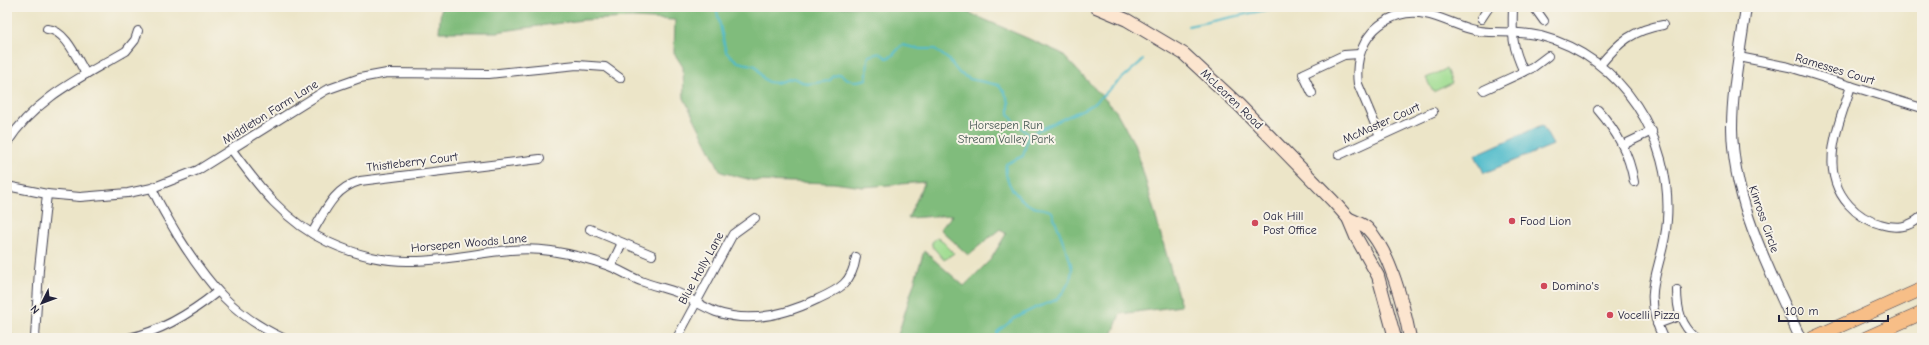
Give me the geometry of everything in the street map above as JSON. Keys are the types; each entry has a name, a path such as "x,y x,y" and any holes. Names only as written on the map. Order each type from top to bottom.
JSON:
{"main road":[{"name":"McLearen Road","path":"1096,7 1127,20 1165,41 1193,61 1282,148 1348,218 1367,228 1382,251 1397,287 1410,338"},
{"name":"McLearen Road","path":"1348,218 1356,237 1378,276 1395,338"},
{"path":"1812,338 1922,289"},
{"path":"1866,338 1922,313"}],"street":[{"path":"1481,18 1489,7"},
{"path":"1513,7 1512,32 1514,51 1524,72"},
{"path":"1534,7 1544,21"},
{"name":"Kinross Circle","path":"1746,7 1732,127 1735,161 1741,195 1758,246 1800,338"},
{"path":"1380,136 1358,84 1357,64 1359,54 1367,40 1380,26 1394,17 1403,14 1430,14 1474,31 1512,32 1549,38 1581,53 1600,65 1633,100 1652,131 1664,166 1668,202 1665,238 1653,286 1653,306 1657,324 1664,338"},
{"path":"1600,65 1613,49 1628,37 1645,28 1663,25"},
{"path":"46,29 54,29 62,35 86,74"},
{"path":"7,144 35,109 56,92 126,50 135,40 138,31"},
{"path":"1312,93 1304,74 1344,55 1359,54"},
{"path":"1484,90 1538,65 1548,56"},
{"name":"Ramesses Court","path":"1739,57 1789,67 1922,108"},
{"name":"Middleton Farm Lane","path":"7,186 48,194 80,197 128,193 152,188 198,170 326,90 360,78 399,73 446,75 489,74 577,65 605,67 614,71 620,78"},
{"path":"1851,86 1832,151 1833,174 1841,195 1859,214 1875,223 1887,226 1903,227 1910,225 1922,216"},
{"path":"1598,110 1613,128 1623,145 1630,162 1634,182"},
{"name":"McMaster Court","path":"1339,155 1433,112"},
{"path":"1623,145 1652,131"},
{"name":"Horsepen Woods Lane","path":"232,150 258,185 279,208 312,233 327,242 361,255 388,260 414,261 505,250 549,250 582,257 611,266 640,281 676,292 724,314 738,316 777,316 795,310 835,291 847,282 854,270 856,257"},
{"name":"Thistleberry Court","path":"312,233 338,191 349,184 360,181 540,159"},
{"path":"152,188 157,201 197,267 217,292 239,313 268,332 283,338"},
{"path":"35,338 39,269 48,194"},
{"name":"Blue Holly Lane","path":"677,338 733,234 755,218"},
{"path":"590,229 652,255"},
{"path":"611,266 622,243"},
{"path":"1676,290 1679,316 1696,338"},
{"path":"129,338 162,328 183,317 217,292"},
{"path":"1657,324 1679,316"}],"green space":[{"name":"Horsepen Run Stream Valley Park","path":"441,7 956,7 1061,53 1116,111 1136,147 1181,306 1120,314 1111,338 897,338 924,251 964,286 991,259 1006,234 1000,229 968,255 940,229 953,215 908,218 925,182 863,187 834,183 755,181 721,172 684,98 683,67 674,53 675,20 631,18 582,20 496,32 439,32"},
{"path":"1446,69 1452,83 1433,92 1426,78"},
{"path":"938,237 954,253 944,260 932,246 932,242"}],"water":[{"path":"1542,125 1553,145 1484,173 1475,155"}],"waterway":[{"path":"716,7 726,52 738,62 756,66 763,78 768,82 776,83 793,78 807,84 829,81 834,76 840,74 853,81 859,81 866,79 869,56 880,53 887,58 892,56 902,45 920,49 935,49 949,60 959,73 970,79 998,85 1005,93 1009,102 1009,114 1013,120 1029,135 1023,156 1006,164 1009,183 1017,195 1027,204 1052,212 1070,260 1072,270 1070,280 1064,291 1056,300 1015,318 997,332 997,338"},
{"path":"1188,26 1281,7"},
{"path":"1029,135 1092,105 1143,60"}],"place":[{"name":"Food Lion","path":"1512,221"},
{"name":"Oak Hill Post Office","path":"1255,223"},
{"name":"Domino's","path":"1544,286"},
{"name":"Vocelli Pizza","path":"1610,315"}]}
